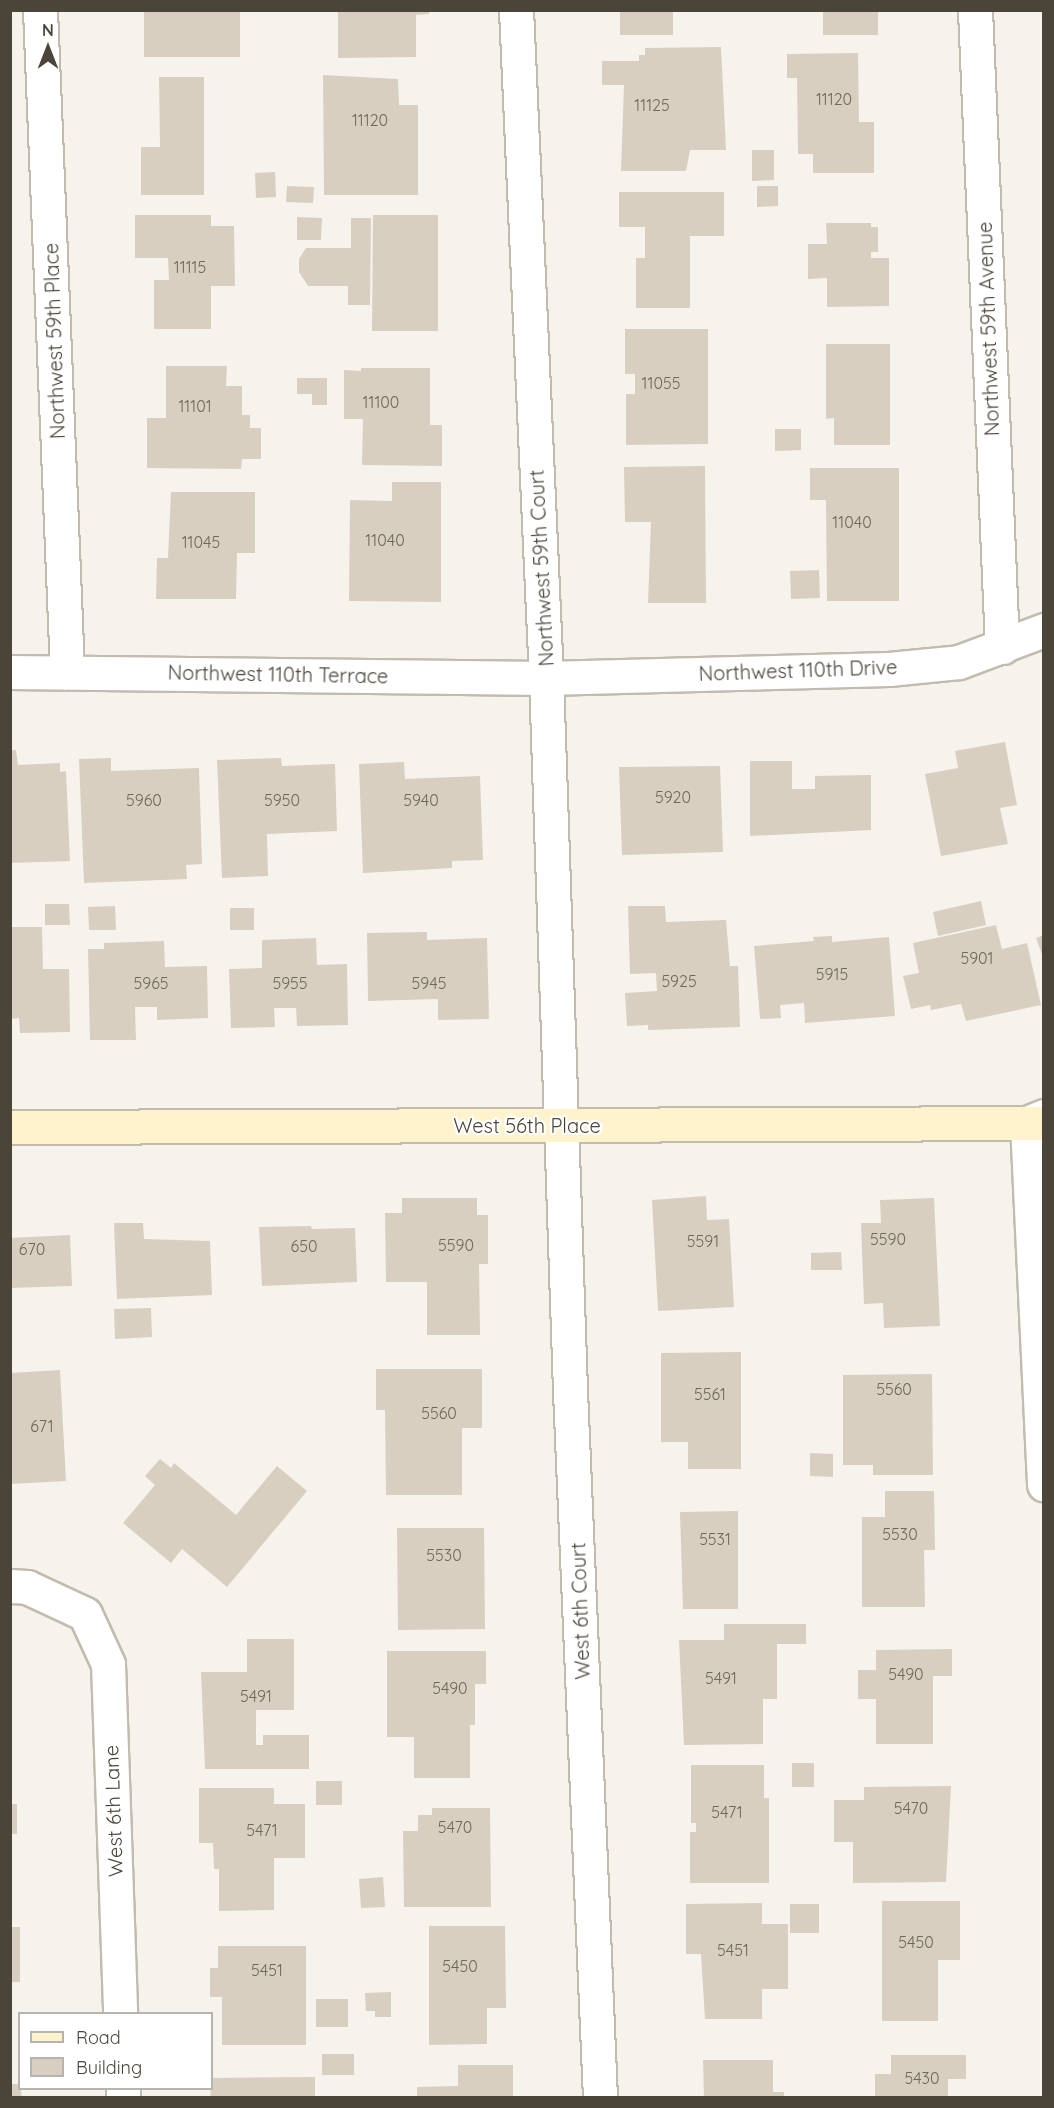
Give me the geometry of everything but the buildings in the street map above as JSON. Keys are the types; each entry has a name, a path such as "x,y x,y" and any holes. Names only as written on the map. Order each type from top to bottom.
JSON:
{"street":[{"name":"Northwest 59th Place","path":"40,10 67,672"},
{"name":"Northwest 59th Court","path":"516,10 546,678 561,1125"},
{"name":"Northwest 59th Avenue","path":"975,10 1002,647"},
{"name":"Northwest 110th Drive","path":"546,678 889,669 959,662 1044,630"},
{"name":"Northwest 110th Terrace","path":"10,672 546,678"},
{"name":"West 56th Place","path":"10,1126 561,1125 1038,1120"},
{"path":"1038,1120 1044,1485"},
{"name":"West 6th Court","path":"561,1125 600,2097"},
{"name":"West 6th Lane","path":"10,1586 27,1587 85,1614 108,1664 120,2012"}]}
